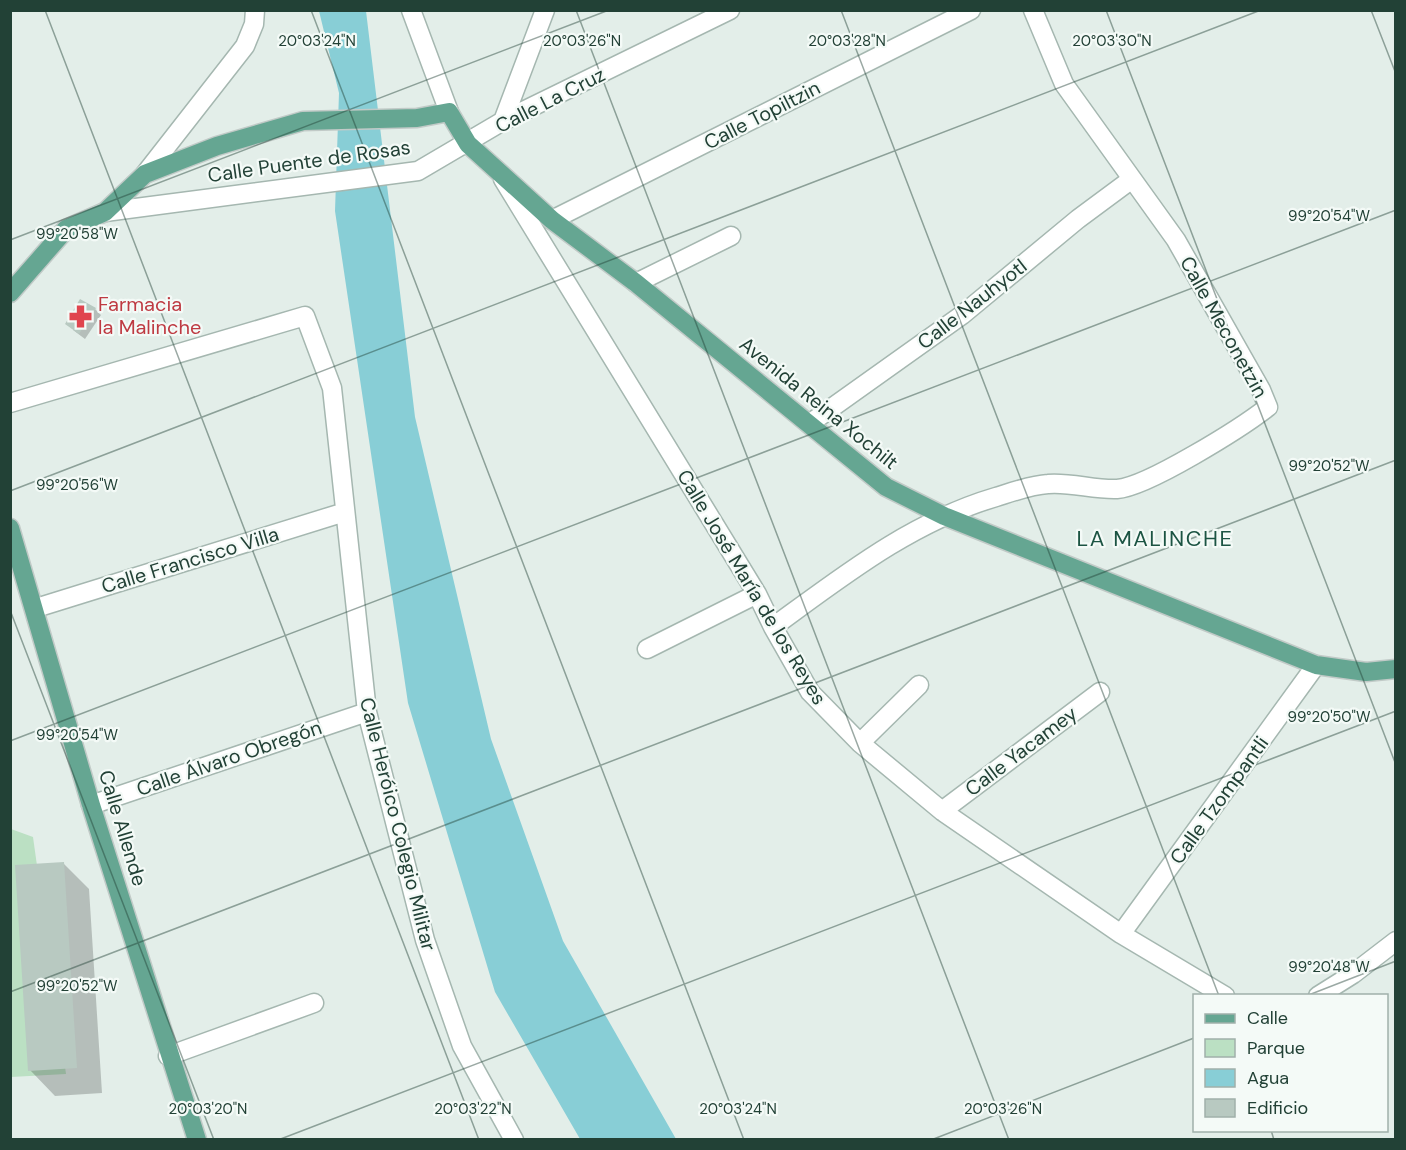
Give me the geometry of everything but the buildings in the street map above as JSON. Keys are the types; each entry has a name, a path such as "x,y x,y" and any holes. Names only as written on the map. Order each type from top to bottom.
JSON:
{"main road":[{"name":"Calle Puente de Rosas","path":"10,293 66,229 105,212 145,174 218,146 303,121 417,118 449,112"},
{"path":"449,112 468,144"},
{"name":"Avenida Reina Xochilt","path":"468,144 552,220 636,283 886,488 944,516 1316,665 1366,672 1395,669"},
{"name":"Calle Allende","path":"10,528 36,608 168,1056 197,1140"}],"street":[{"path":"145,174 245,46 254,24 255,10"},
{"path":"411,10 449,112"},
{"path":"503,121 545,10"},
{"name":"Calle La Cruz","path":"468,144 503,121 730,10"},
{"name":"Calle Topiltzin","path":"552,220 971,10"},
{"name":"Calle Meconetzin","path":"944,516 994,498 1048,484 1118,489 1148,480 1250,421 1268,407 1262,390 1176,240 1064,84 1033,10"},
{"name":"Calle Puente de Rosas","path":"105,212 418,171 468,144"},
{"name":"Calle José María de los Reyes","path":"495,167 757,594 810,692 860,743 942,811 1121,934 1222,994"},
{"name":"Calle Nauhyotl","path":"809,423 962,315 1078,219 1132,179"},
{"path":"636,283 730,236"},
{"name":"Calle Heróico Colegio Militar","path":"10,403 305,316 332,388 367,712 425,940 462,1046 514,1140"},
{"name":"Calle Francisco Villa","path":"36,608 345,512"},
{"path":"773,627 874,553 944,516"},
{"path":"646,649 757,594"},
{"name":"Calle Tzompantli","path":"1121,934 1316,665"},
{"path":"860,743 919,685"},
{"name":"Calle Yacamey","path":"942,811 1100,692"},
{"name":"Calle Álvaro Obregón","path":"92,804 367,712"},
{"path":"1321,994 1353,974 1395,941"},
{"path":"168,1056 314,1002"}],"green space":[{"path":"11,829 33,837 66,1074 11,1077"}],"water":[{"path":"319,11 366,11 415,417 491,739 563,941 676,1139 580,1139 495,992 408,703 335,211 339,93"}],"place":[{"name":"Farmacia la Malinche","path":"80,316"}],"district":[{"name":"LA MALINCHE","path":"1155,538"}]}
